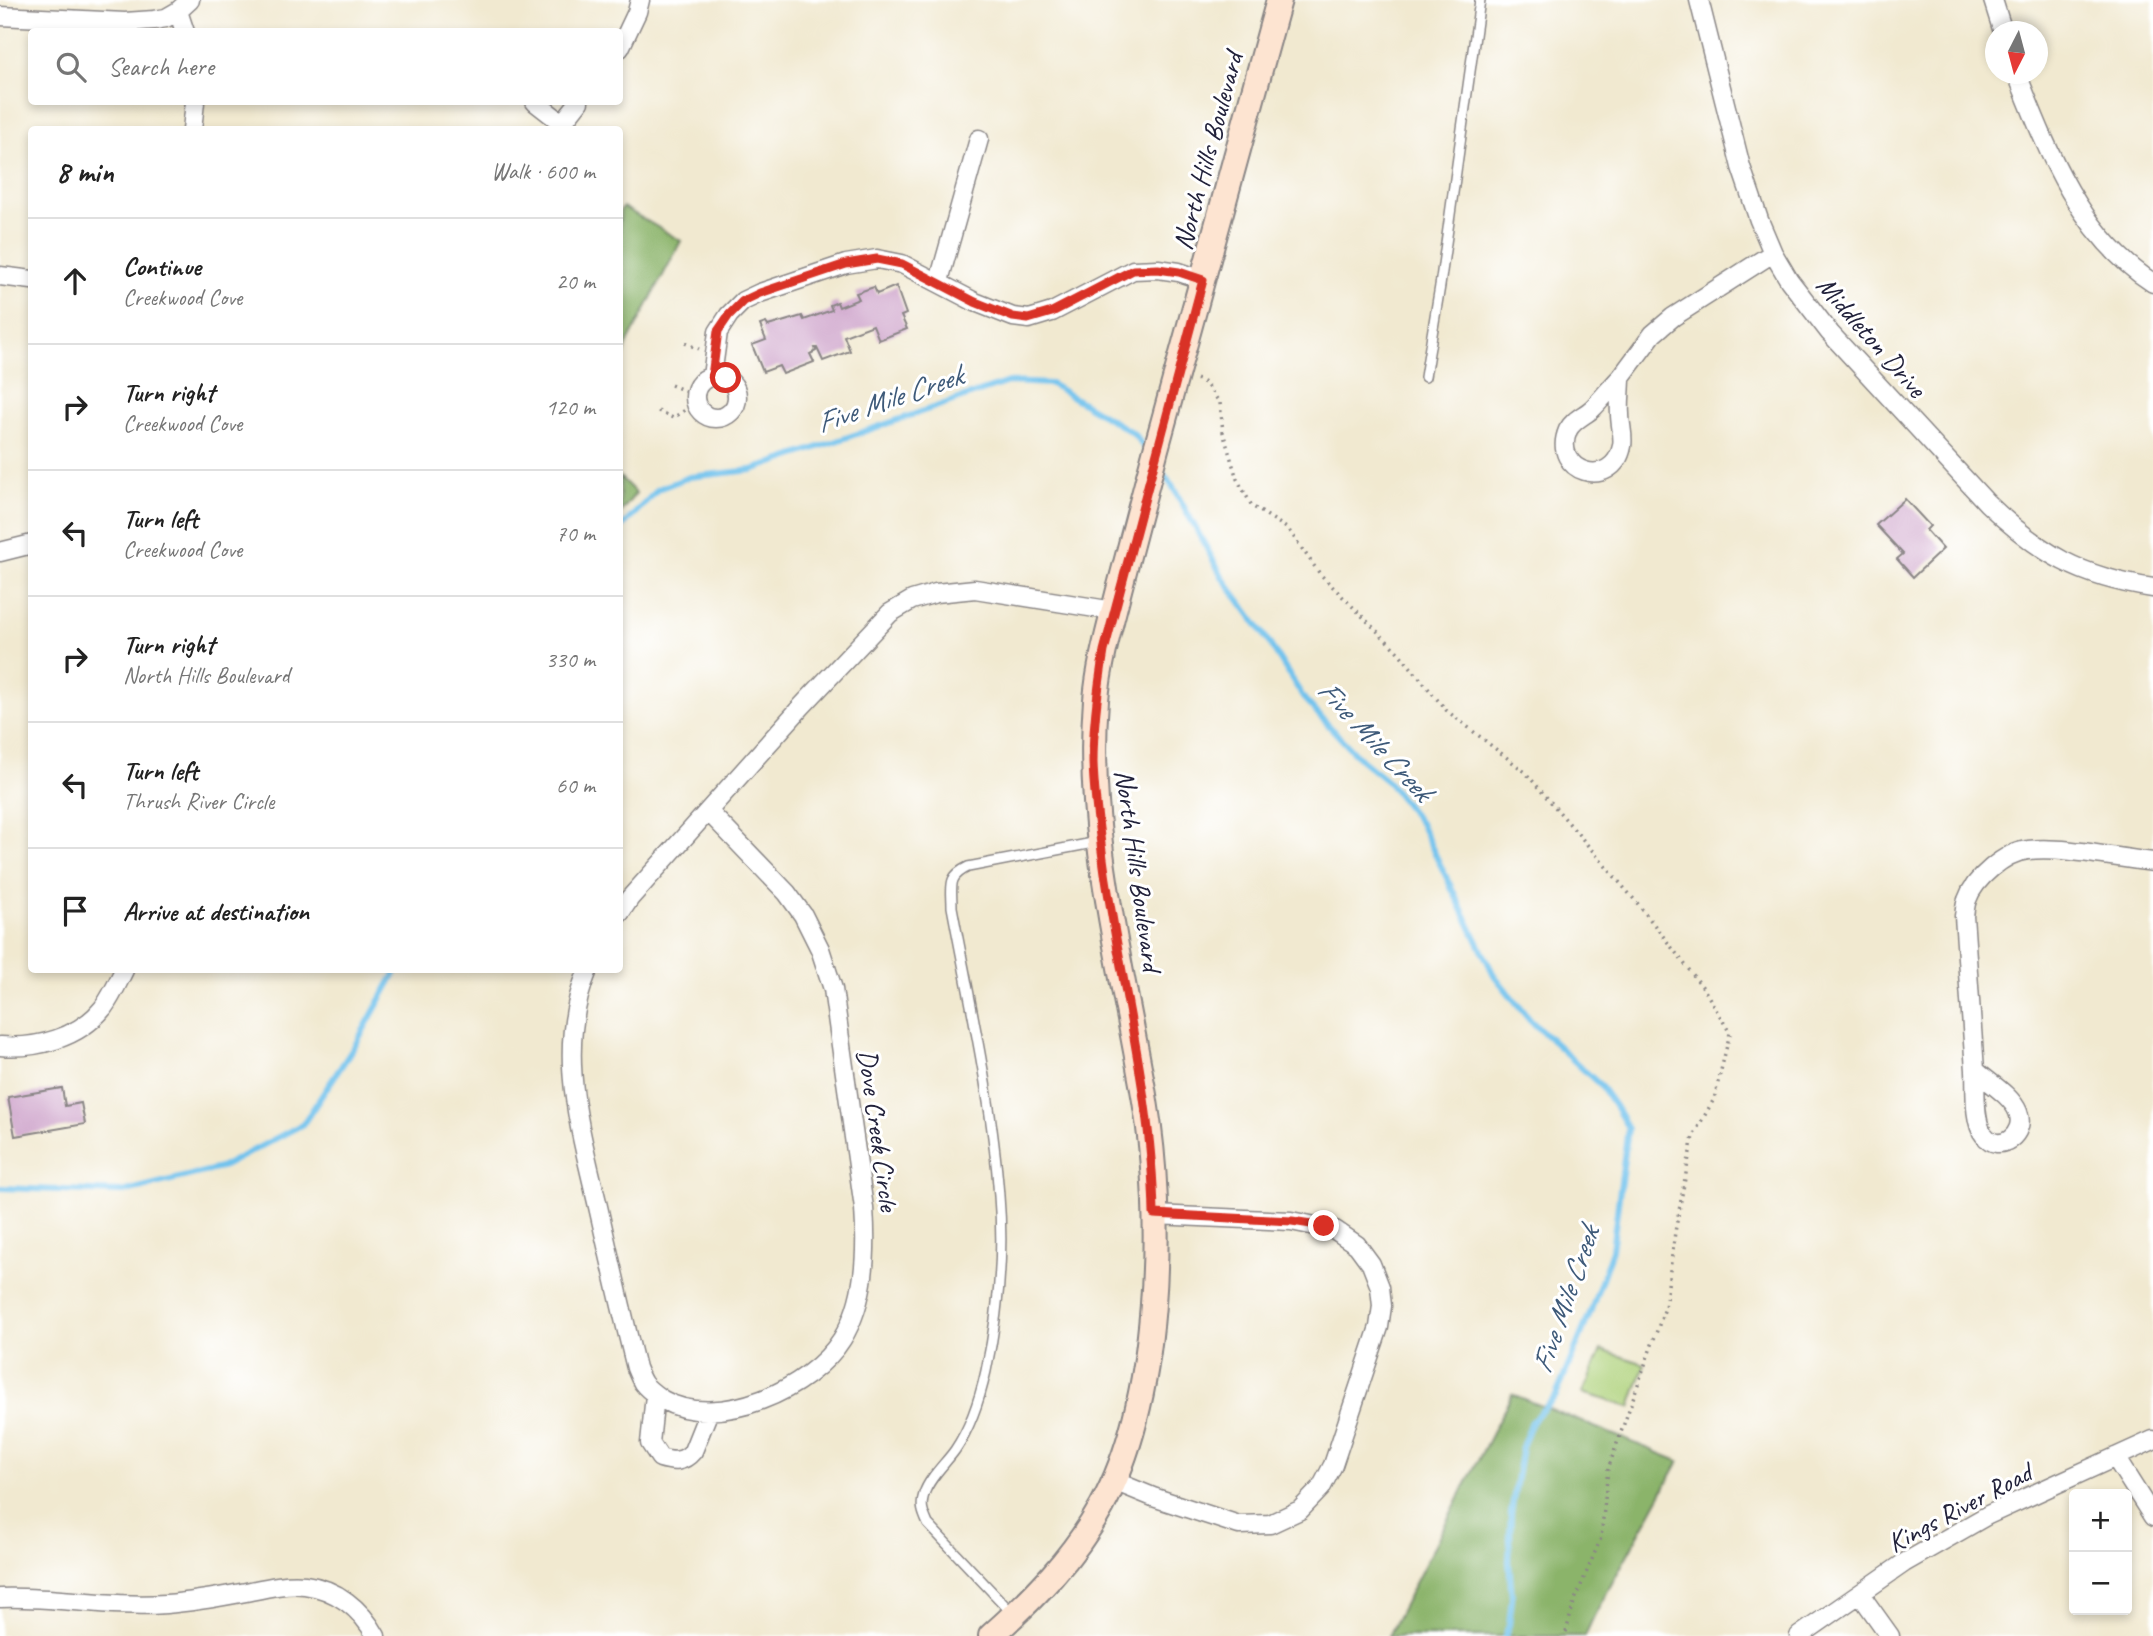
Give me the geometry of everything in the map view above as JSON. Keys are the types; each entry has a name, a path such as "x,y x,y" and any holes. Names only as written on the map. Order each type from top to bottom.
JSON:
{"street":[{"path":"623,42 640,0"},
{"name":"Middleton Drive","path":"1699,0 1741,167 1773,253 1789,280 1830,333 2014,529 2051,555 2081,570 2109,580 2153,588"},
{"path":"1993,0 2000,21"},
{"name":"North Hills Boulevard","path":"990,1636 1051,1579 1101,1508 1127,1448 1140,1396 1156,1257 1153,1169 1146,1104 1109,903 1096,808 1093,762 1096,697 1104,651 1144,494 1276,1"},
{"path":"0,16 125,22 166,18 184,5"},
{"path":"184,5 185,28"},
{"path":"2021,84 2052,160 2085,214 2126,262 2153,283"},
{"path":"192,126 195,105"},
{"path":"538,105 560,126 577,105"},
{"path":"939,282 979,139"},
{"path":"1621,377 1620,416 1623,444 1619,455 1613,465 1604,471 1593,474 1585,472 1575,467 1566,452 1569,427 1592,409 1621,377 1653,334 1673,317 1773,253"},
{"path":"712,376 718,331 743,301 846,264 877,259 902,264 975,302 1013,317 1028,319 1052,312 1133,270 1179,272 1203,280"},
{"path":"0,276 28,280"},
{"path":"712,376 726,378 737,394 735,407 724,416 711,417 699,409 696,399 701,383 712,376"},
{"path":"0,552 28,545"},
{"path":"623,908 872,629 890,613 912,600 936,593 975,589 1114,611"},
{"name":"Dove Creek Circle","path":"655,1395 676,1407 709,1411 773,1395 803,1378 820,1365 844,1335 853,1314 864,1273 864,1208 833,989 820,949 803,915 787,893 708,811"},
{"path":"1975,1070 1964,916 1967,899 1983,875 2010,854 2027,850 2061,851 2153,862"},
{"path":"0,1045 38,1045 63,1038 84,1026 103,1008 122,973"},
{"path":"587,973 572,1030 572,1086 636,1368 644,1384 655,1395 650,1443 660,1458 672,1461 689,1455 709,1411"},
{"path":"1114,1481 1238,1525 1270,1524 1300,1510 1321,1488 1332,1465 1379,1327 1382,1306 1380,1287 1371,1264 1357,1245 1335,1230 1292,1221 1154,1214"},
{"name":"Kings River Road","path":"1798,1636 1904,1563 1988,1515 2153,1440"},
{"path":"2115,1457 2153,1517"},
{"path":"0,1598 31,1597 136,1606 196,1600 286,1584 304,1585 333,1593 352,1605 368,1621 376,1636"},
{"path":"1860,1594 1890,1636"}],"lane":[{"path":"1425,377 1480,0"},
{"path":"1014,1615 928,1524 922,1506 927,1488 956,1448 977,1404 988,1361 1000,1262 1000,1199 994,1143 952,907 951,884 957,872 968,867 1100,841"}],"path":[{"path":"1178,371 1205,383 1220,403 1223,432 1237,479 1252,506 1288,530 1320,574 1399,653 1447,710 1525,772 1638,904 1704,989 1730,1033 1714,1099 1693,1136 1675,1232 1665,1308 1608,1469 1601,1538 1574,1602 1565,1636"},
{"path":"658,411 673,418 696,399 671,385"}],"green space":[{"path":"623,207 681,241 627,344 623,358"},
{"path":"623,480 636,493 623,509"},
{"path":"1601,1350 1645,1364 1630,1407 1583,1393"},
{"path":"1512,1394 1679,1461 1585,1636 1388,1636"}],"building":[{"path":"896,286 906,314 901,316 907,329 879,340 873,325 844,336 850,351 823,361 815,348 816,351 810,354 814,362 783,374 779,366 763,372 752,345 766,340 760,325 766,323 768,326 802,316 804,320 832,310 830,305 837,302 839,307 859,299 856,293 874,287 877,294"},
{"path":"1905,499 1930,526 1926,530 1943,549 1913,577 1897,559 1903,554 1876,525"},
{"path":"62,1088 65,1106 81,1103 85,1124 15,1136 8,1097"}],"waterway":[{"name":"Five Mile Creek","path":"623,526 658,489 689,477 752,470 1008,382 1051,384 1133,433 1148,453"},
{"name":"Five Mile Creek","path":"1158,467 1173,487 1223,578 1261,630 1305,700 1361,760 1388,782 1420,823 1494,975 1531,1021 1600,1085 1628,1128 1612,1250 1556,1396 1532,1421 1522,1447 1511,1513 1509,1562 1512,1598 1505,1636"},
{"name":"Five Mile Creek","path":"0,1188 122,1192 220,1168 303,1124 354,1047 395,973"}],"route":[{"path":"726,378 712,376 714,348 718,331 743,301 846,264 877,259 902,264 975,302 1013,317 1028,319 1037,318 1072,303 1133,270 1158,269 1203,280 1104,651 1096,697 1093,762 1096,808 1109,903 1146,1104 1153,1169 1154,1214 1292,1221 1324,1226"}]}
